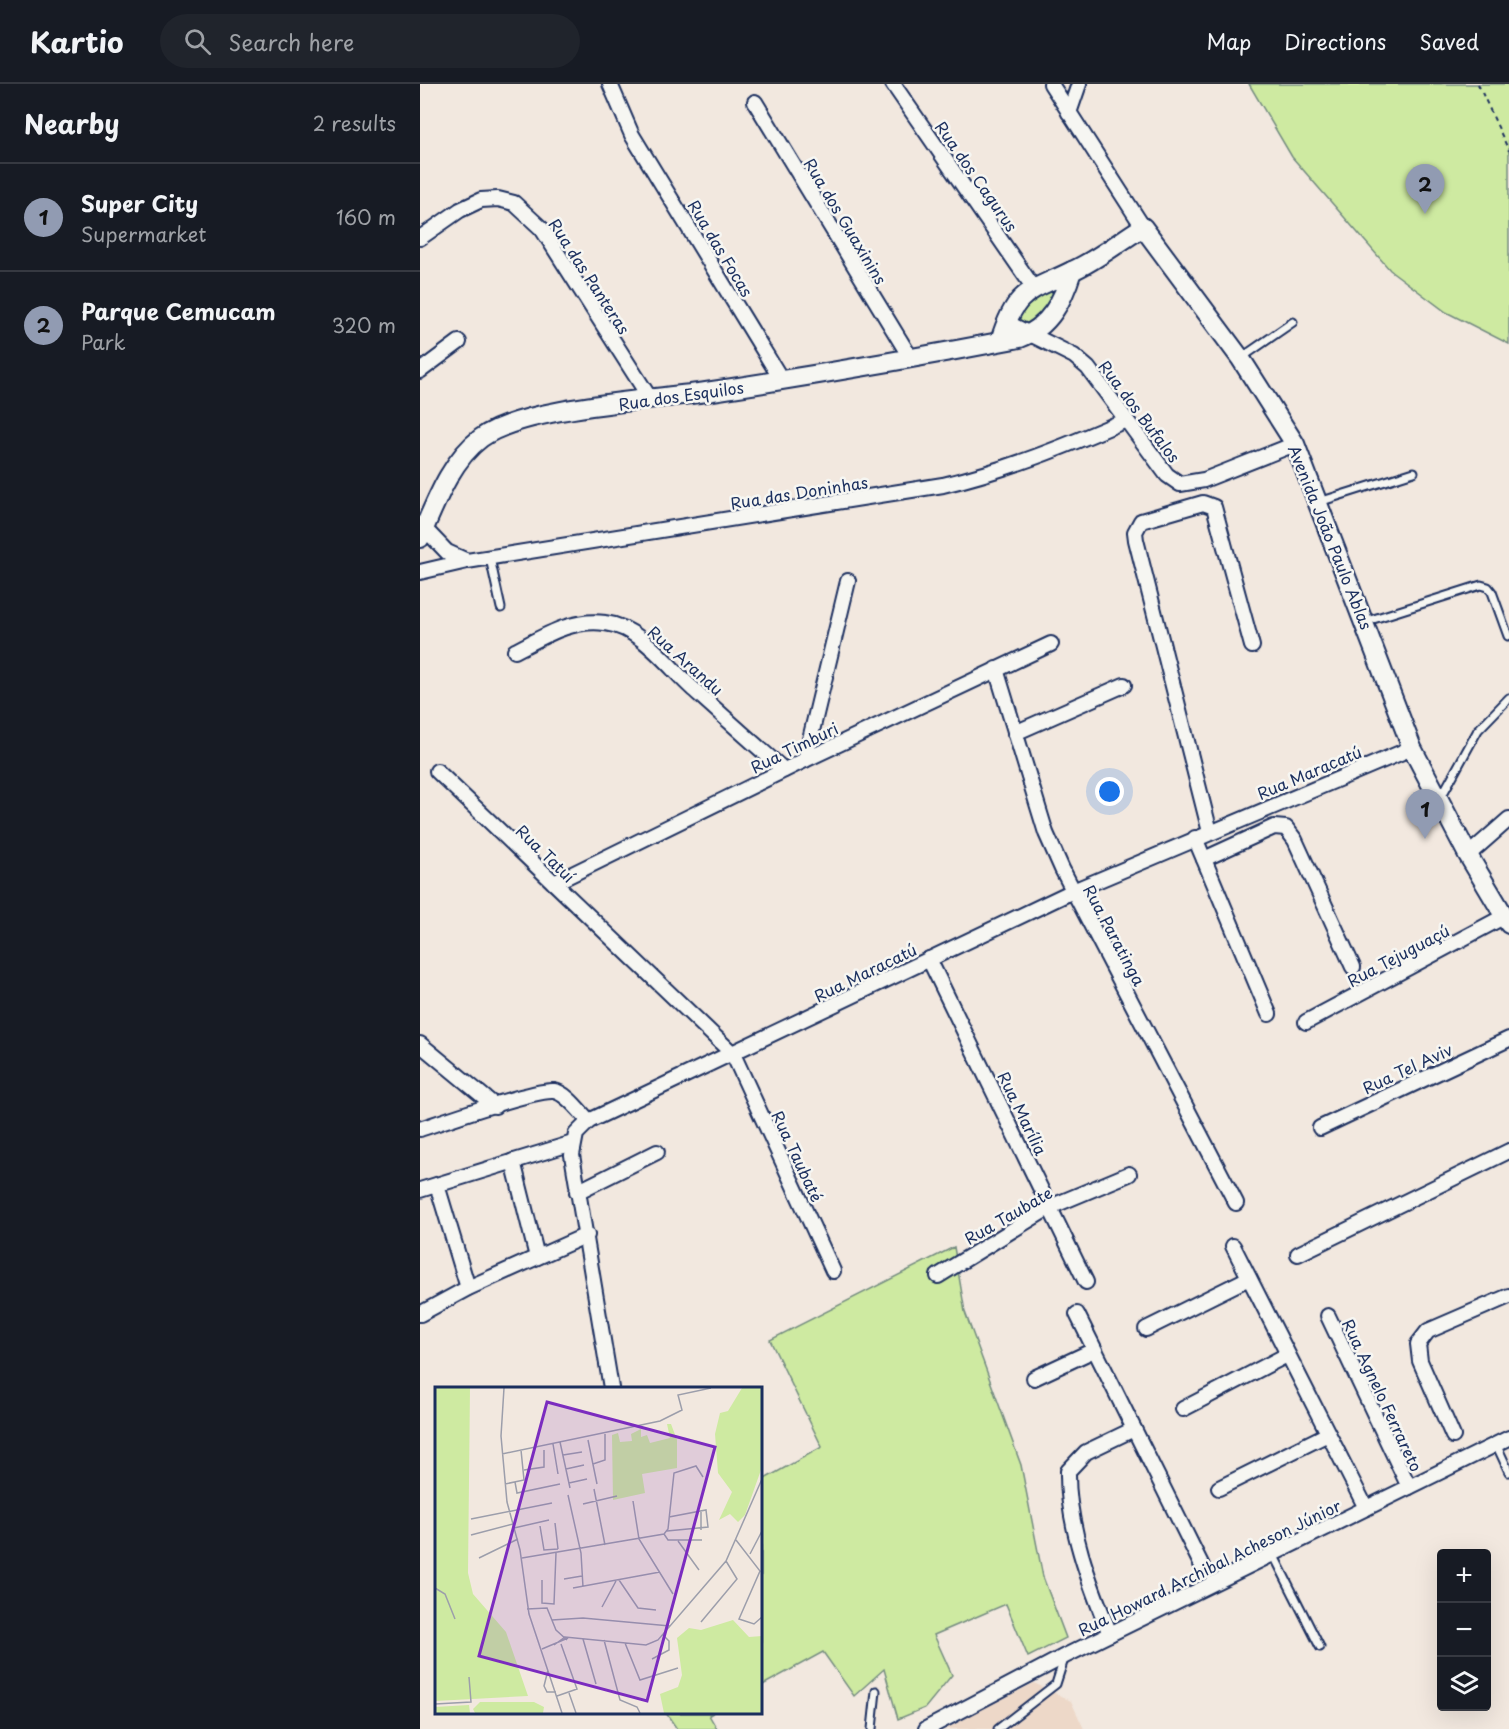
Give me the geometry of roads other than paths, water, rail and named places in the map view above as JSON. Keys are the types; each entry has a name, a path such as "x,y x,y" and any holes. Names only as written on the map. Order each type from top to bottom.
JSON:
{"street":[{"name":"Rua das Focas","path":"610,84 632,135 781,379"},
{"name":"Rua dos Cagurus","path":"893,84 1033,287"},
{"name":"Avenida João Paulo Ablas","path":"1051,84 1143,226 1240,359 1295,444 1412,748 1468,855 1507,920"},
{"path":"1069,113 1079,84"},
{"name":"Rua dos Guaxinins","path":"754,102 910,357"},
{"name":"Rua das Panteras","path":"420,238 460,210 481,201 498,199 514,203 542,229 651,400"},
{"path":"1000,341 1006,322 1017,303 1033,287 1072,271 1143,226"},
{"name":"Rua dos Esquilos","path":"422,533 426,507 466,452 497,428 545,415 781,379 1029,335 1047,322 1060,303 1072,271"},
{"name":"Rua dos Bufalos","path":"1006,322 1074,356 1088,368 1167,475 1180,484 1204,480 1295,444"},
{"path":"420,371 459,342"},
{"name":"Rua das Doninhas","path":"420,572 467,561 943,484 984,475 1040,457 1126,420"},
{"path":"1210,832 1136,540 1135,532 1141,521 1203,503 1214,507 1252,646"},
{"path":"422,533 447,552 467,561"},
{"path":"804,760 848,581"},
{"name":"Rua Arandu","path":"515,651 559,629 588,622 607,623 627,631 654,650 784,770"},
{"name":"Rua Timburi","path":"554,883 804,760 1051,644"},
{"name":"Rua Paratinga","path":"996,669 1046,833 1073,891 1236,1203"},
{"path":"1015,733 1124,685"},
{"name":"Rua Maracatú","path":"589,1120 733,1054 1073,891 1412,748"},
{"name":"Rua Tatuí","path":"437,771 733,1054"},
{"path":"1468,855 1509,819"},
{"path":"1204,859 1274,827 1286,828 1295,840 1353,968"},
{"path":"1195,838 1269,1014"},
{"name":"Rua Tejuguaçú","path":"1306,1022 1507,920"},
{"name":"Rua Marília","path":"929,959 1086,1282"},
{"name":"Rua Tel Aviv","path":"1320,1128 1509,1039"},
{"path":"420,1044 495,1106"},
{"name":"Rua Taubaté","path":"733,1054 833,1271"},
{"path":"420,1129 554,1091 564,1096 589,1120 576,1134 573,1143 577,1192 587,1235 611,1387"},
{"path":"420,1190 573,1143"},
{"path":"1298,1254 1509,1151"},
{"path":"577,1192 657,1152"},
{"path":"513,1161 537,1257"},
{"name":"Rua Taubate","path":"938,1276 1050,1207 1129,1174"},
{"path":"437,1185 468,1288"},
{"path":"420,1314 468,1288 587,1235"},
{"path":"1233,1246 1366,1508"},
{"path":"1146,1329 1249,1278"},
{"path":"1453,1436 1420,1361 1418,1344 1428,1331 1509,1296"},
{"path":"1077,1314 1202,1566"},
{"name":"Rua Agnelo Ferrareto","path":"1328,1316 1409,1487"},
{"path":"1034,1378 1094,1350"},
{"path":"1183,1408 1287,1355"},
{"path":"1110,1634 1084,1566 1068,1487 1068,1471 1086,1452 1134,1429"},
{"path":"1219,1488 1328,1434"},
{"name":"Rua Howard Archibal Acheson Júnior","path":"926,1729 1065,1656 1503,1441"}],"lane":[{"path":"1240,359 1293,322"},
{"path":"1319,502 1414,472"},
{"path":"490,558 501,608"},
{"path":"1364,622 1481,585 1488,587 1492,592 1508,636"},
{"path":"1439,802 1478,730 1509,698"},
{"path":"1503,1441 1509,1472"},
{"path":"1273,1554 1320,1647"},
{"path":"998,1729 1056,1684 1065,1656"},
{"path":"872,1729 876,1691"}],"place":[{"name":"Parque Cemucam","path":"1425,214"},
{"name":"Super City","path":"1425,839"}]}
